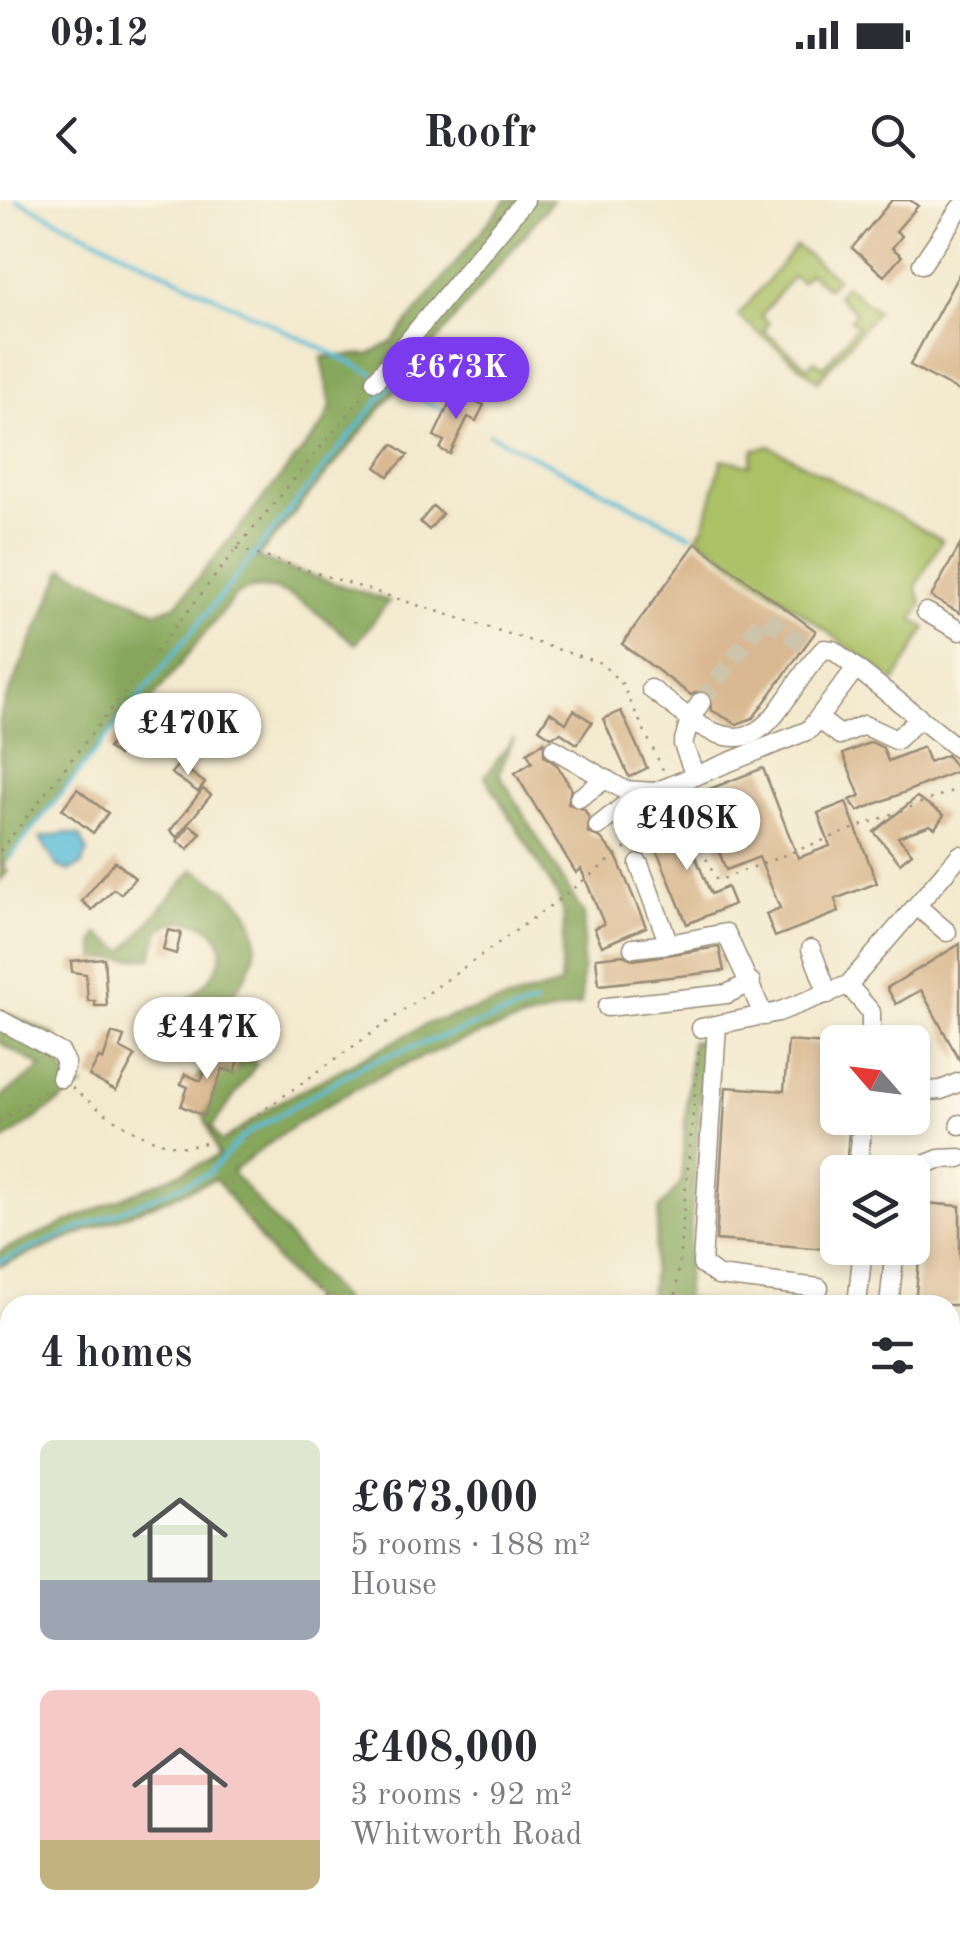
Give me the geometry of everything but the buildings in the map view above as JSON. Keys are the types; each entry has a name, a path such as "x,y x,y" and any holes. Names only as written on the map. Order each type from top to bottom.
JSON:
{"street":[{"path":"376,381 526,200"},
{"path":"922,264 957,208"},
{"path":"926,612 960,631"},
{"path":"651,689 690,719 727,738 762,729 812,650 828,648 960,750"},
{"path":"598,826 640,793 671,786 799,736 820,720 856,668"},
{"path":"696,776 682,740 701,702"},
{"path":"820,720 840,736 864,725 896,740 920,718"},
{"path":"554,749 606,779 640,793"},
{"path":"580,798 606,779"},
{"path":"820,1288 718,1276 702,1264 709,1026 764,1016 848,985 960,855"},
{"path":"639,864 669,944"},
{"path":"918,907 947,932"},
{"path":"633,948 724,932 764,1016"},
{"path":"811,948 828,994"},
{"path":"607,1008 723,995 751,982"},
{"path":"848,985 870,1012 871,1025"},
{"path":"0,1020 62,1053 66,1064 61,1078"},
{"path":"930,1090 959,1086"},
{"path":"930,1163 960,1158"},
{"path":"858,1295 861,1265"},
{"path":"890,1295 893,1265"}],"path":[{"path":"0,851 237,548 376,381"},
{"path":"237,548 596,660 619,679 717,881 960,788"},
{"path":"0,1122 61,1078 80,1095 167,1144 198,1144 244,1128 681,806"},
{"path":"677,1295 709,1026"},
{"path":"244,1128 248,1140 228,1169 232,1186 254,1218 326,1295"}],"green space":[{"path":"506,200 553,200 257,558 389,601 356,644 315,611 284,593 268,588 236,595 133,723 123,717 2,866 8,871 0,881 0,713 64,568 157,612 176,605 323,425 331,407 322,357 370,354 393,341"},
{"path":"796,246 837,278 828,288 809,273 801,282 793,276 761,316 769,323 764,331 808,367 814,360 824,367 857,326 850,320 856,312 837,296 845,285 877,311 818,381 738,316"},
{"path":"770,446 942,540 916,587 922,604 913,620 926,628 895,681 697,536 704,527 722,459 750,465 754,449"},
{"path":"514,738 499,773 584,915 581,1005 488,1032 397,1068 311,1115 232,1172 338,1295 308,1295 274,1258 216,1179 0,1266 0,1251 219,1156 204,1116 216,1087 196,1079 207,1065 235,1073 241,1055 257,1064 212,1127 221,1143 272,1106 429,1023 560,985 564,918 558,896 485,776"},
{"path":"194,869 244,907 254,926 256,946 242,983 212,1014 179,1035 181,1006 219,964 221,945 211,929 192,922 172,923 161,931 151,958 96,959 94,944 98,934 125,951"},
{"path":"0,1010 57,1036 50,1052 66,1074 83,1086 0,1143 0,1098 42,1067 0,1043"},
{"path":"691,1041 705,1042 685,1295 650,1295 659,1209 681,1183"}],"water":[{"path":"66,833 80,836 88,852 81,866 69,871 57,866 40,838"}],"waterway":[{"path":"17,200 374,374"},
{"path":"10,857 392,384 389,382"},
{"path":"397,387 447,412"},
{"path":"489,434 691,535"},
{"path":"0,1262 208,1174 245,1135 365,1064 535,1004"}],"tunnel":[{"path":"701,702 764,617 806,646"}]}
